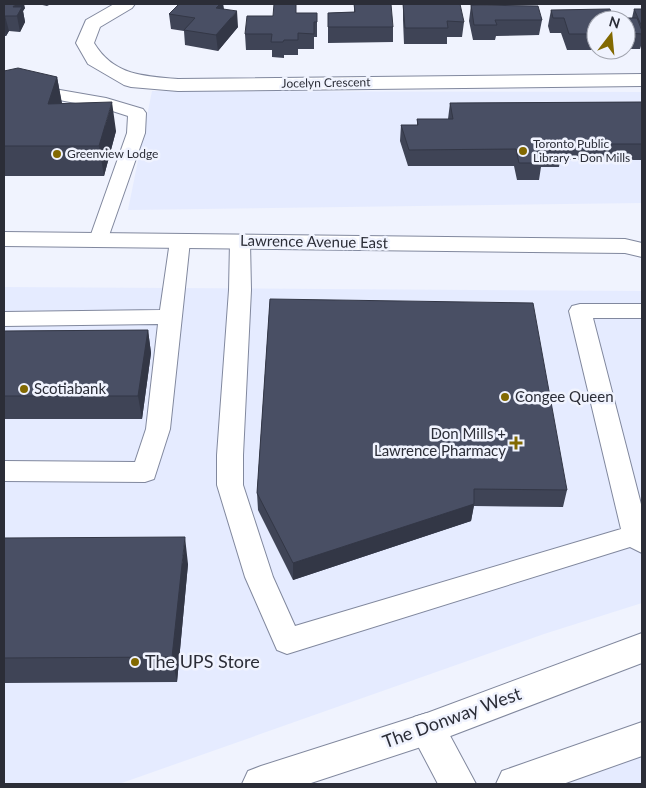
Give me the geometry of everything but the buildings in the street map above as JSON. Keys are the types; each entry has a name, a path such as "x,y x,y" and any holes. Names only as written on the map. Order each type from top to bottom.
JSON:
{"street":[{"name":"Jocelyn Crescent","path":"126,4 92,24 86,43 95,60 132,81 178,85 642,80"},
{"name":"Lawrence Avenue East","path":"4,239 636,245"},
{"name":"The Donway West","path":"261,784 428,729 642,648"},
{"path":"428,729 458,784"},
{"path":"515,784 642,739"}],"lane":[{"path":"4,94 37,91 106,103 137,113 136,133 99,240"},
{"path":"4,471 145,472 158,429 180,241"},
{"path":"240,242 240,290 230,485 259,578 287,641 640,537 580,311 642,312"},
{"path":"4,319 170,317"}],"shaded area":[{"path":"152,91 642,92 642,203 128,210"},
{"path":"4,287 642,291 642,603 544,634 119,784 4,784"},
{"path":"642,739 642,784 550,784 584,761"}],"place":[{"name":"Toronto Public Library - Don Mills","path":"523,151"},
{"name":"Greenview Lodge","path":"57,154"},
{"name":"Scotiabank","path":"24,389"},
{"name":"Congee Queen","path":"505,397"},
{"name":"Don Mills + Lawrence Pharmacy","path":"516,443"},
{"name":"The UPS Store","path":"135,662"}]}
